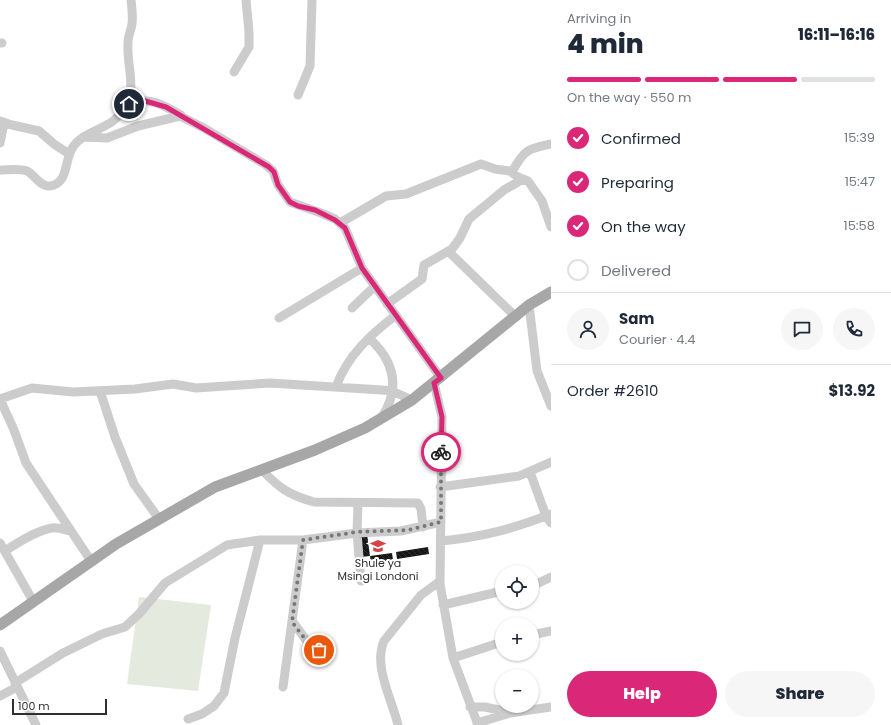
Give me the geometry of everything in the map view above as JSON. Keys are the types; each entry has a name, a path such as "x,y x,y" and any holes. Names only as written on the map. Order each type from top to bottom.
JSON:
{"main road":[{"path":"0,625 116,544 215,487 315,450 366,428 412,400 529,305 551,292"}],"street":[{"path":"0,170 28,171 42,184 50,186 62,180 73,145 112,122 123,113 129,104 132,85 128,42 132,23 131,0"},
{"path":"234,72 248,47 249,32 246,0"},
{"path":"298,94 310,66 312,0"},
{"path":"129,104 139,100 148,101 166,107 269,167 274,172 278,185 293,204 315,210 340,223 350,237 362,268 396,315 438,380 442,417 440,581 453,658 477,724 510,713"},
{"path":"83,138 107,138 133,127 172,116 184,117"},
{"path":"0,143 2,122 39,131 69,154"},
{"path":"512,172 521,155 525,152 551,144"},
{"path":"340,223 386,196 406,194 480,164 512,172 530,182 542,201 551,227"},
{"path":"387,304 422,279 424,265 456,245 468,218 504,190 523,179"},
{"path":"448,251 516,317"},
{"path":"279,318 362,268"},
{"path":"352,308 375,286"},
{"path":"529,305 534,358 551,406"},
{"path":"336,387 346,365 357,350 396,315"},
{"path":"369,338 380,348 389,364 393,382 390,405 381,418"},
{"path":"541,380 551,380"},
{"path":"91,561 26,463 14,430 0,399 32,388 73,392 151,388 173,384 196,388 270,383 392,391 412,400"},
{"path":"100,391 115,437 134,484 159,519"},
{"path":"440,487 519,476 551,462"},
{"path":"262,470 281,489 298,497 323,503 418,503 421,509 422,526"},
{"path":"441,541 470,538 499,532 549,517 530,472"},
{"path":"358,503 357,532 361,581"},
{"path":"0,696 63,654 102,634 128,625 165,583 222,547 236,543 260,540 303,540 357,532 386,532 441,522"},
{"path":"33,601 3,547 20,542 48,529 54,528 71,531"},
{"path":"188,719 202,714 214,706 224,693 236,632 260,540"},
{"path":"283,687 303,540"},
{"path":"539,583 551,577"},
{"path":"398,725 384,678 380,657 381,648 384,641 421,595 440,581"},
{"path":"444,605 495,593"},
{"path":"292,622 309,644 319,650"},
{"path":"539,634 551,631"},
{"path":"450,643 470,652"},
{"path":"453,658 495,644"},
{"path":"0,651 36,725"},
{"path":"470,707 485,707 495,709"},
{"path":"539,709 551,707"}],"shaded area":[{"path":"139,597 211,605 198,691 127,684"}],"building":[{"path":"367,534 370,556 361,557 359,535"},
{"path":"428,547 429,554 397,559 396,552"},
{"path":"392,553 393,560 371,564 370,556"}],"way so far":[{"path":"319,650 309,644 292,622 303,540 357,532 408,530 441,522 441,452"}],"place":[{"name":"Shule ya Msingi Londoni","path":"378,546"}],"route":[{"path":"129,104 139,100 155,103 170,109 204,128 269,167 274,172 276,182 290,202 298,206 315,210 340,223 345,228 350,237 354,253 362,268 441,378 434,383 440,403 442,417 441,452"}]}
